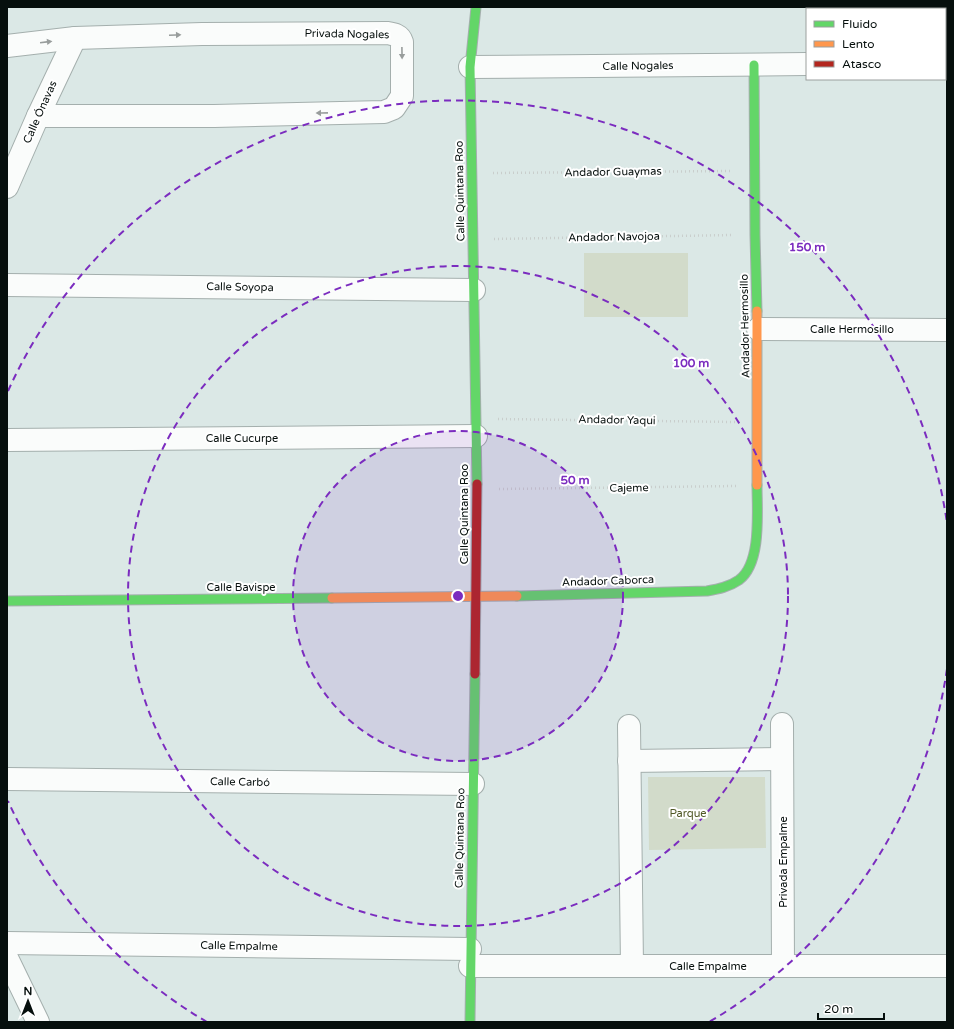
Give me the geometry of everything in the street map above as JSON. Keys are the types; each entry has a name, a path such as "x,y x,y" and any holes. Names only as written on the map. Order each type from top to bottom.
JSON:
{"street":[{"name":"Calle Quintana Roo","path":"470,1022 477,490 470,67 476,7"},
{"path":"466,19 470,67"},
{"name":"Privada Nogales","path":"7,46 74,38 202,34 388,33 397,35 402,42 402,96 394,108 384,112 214,116 38,116"},
{"name":"Calle Ónavas","path":"7,187 74,38"},
{"name":"Andador Hermosillo","path":"738,581 746,573 752,559 757,528 756,486 758,329 754,170 754,64"},
{"name":"Calle Nogales","path":"470,67 806,64"},
{"name":"Calle Soyopa","path":"7,285 474,290"},
{"name":"Calle Hermosillo","path":"758,329 947,330"},
{"name":"Calle Cucurpe","path":"7,440 476,428"},
{"name":"Andador Caborca","path":"476,597 707,591 728,587 738,581"},
{"name":"Calle Bavispe","path":"7,601 476,597"},
{"name":"Privada Empalme","path":"782,724 783,966"},
{"path":"629,726 632,966"},
{"path":"629,761 782,759"},
{"name":"Calle Carbó","path":"7,779 473,784"},
{"name":"Calle Empalme","path":"7,943 470,957 632,966 947,966"},
{"path":"7,958 38,1022"}],"path":[{"name":"Andador Guaymas","path":"472,173 754,170"},
{"name":"Andador Navojoa","path":"473,240 755,235"},
{"name":"Andador Yaqui","path":"476,428 758,422"},
{"name":"Cajeme","path":"477,490 756,486"}],"green space":[{"path":"584,253 688,253 688,317 584,317"},
{"name":"Parque","path":"648,777 765,777 766,848 649,850"}],"traffic: fast":[{"path":"476,7 470,67 477,484"},
{"path":"754,65 757,311"},
{"path":"517,596 707,591 731,584 739,580 752,562 757,536 757,485"},
{"path":"7,601 332,598"},
{"path":"470,1022 475,674"}],"traffic: slow":[{"path":"757,311 757,485"},
{"path":"332,598 517,596"}],"traffic: jam":[{"path":"475,674 477,484"}]}
